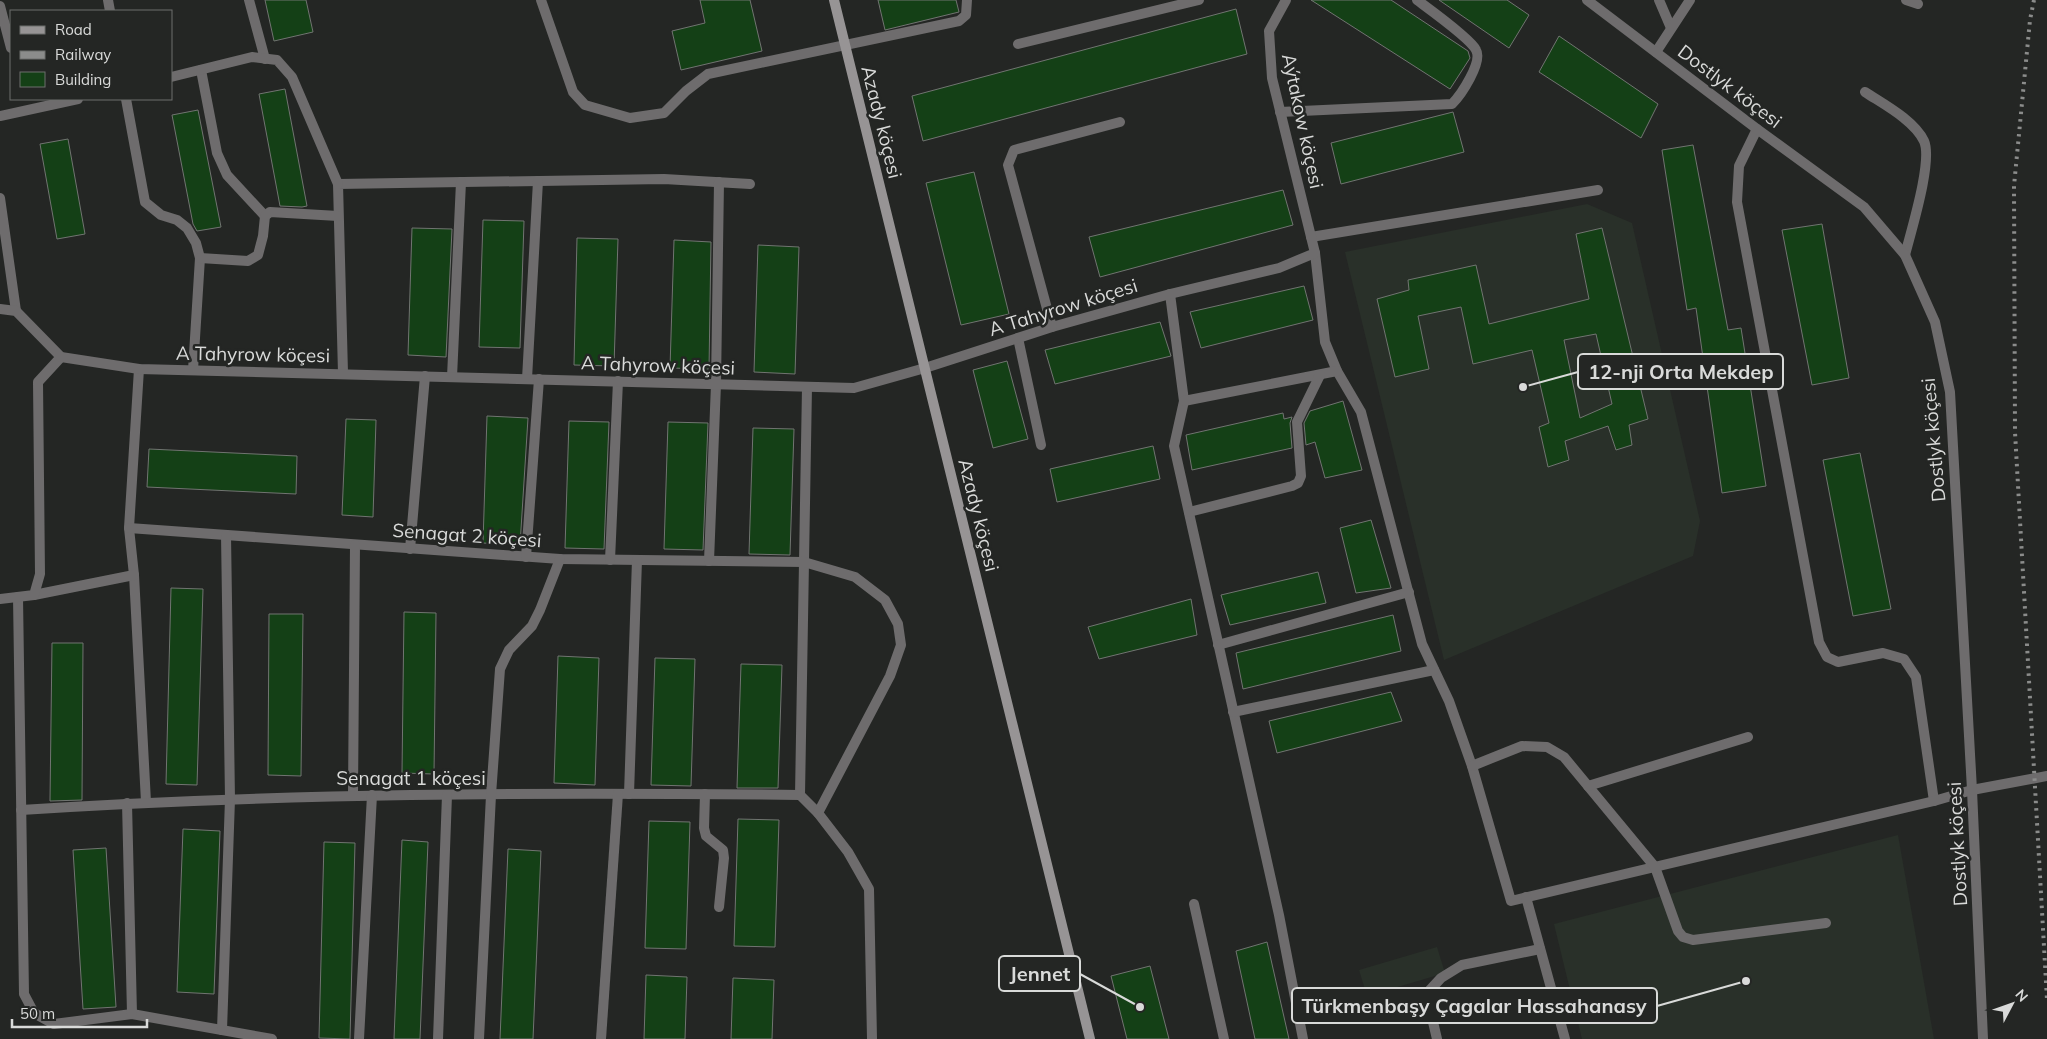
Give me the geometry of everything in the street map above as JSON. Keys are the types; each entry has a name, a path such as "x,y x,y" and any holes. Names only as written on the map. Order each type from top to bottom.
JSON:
{"main road":[{"name":"Azady köçesi","path":"834,0 1090,1039"}],"street":[{"path":"249,0 266,59"},
{"path":"541,0 573,92 585,106 630,118 664,113 686,91 708,74 959,21 966,15 968,0"},
{"path":"1018,44 1199,0"},
{"name":"Aýtakow köçesi","path":"1286,0 1269,31 1272,78 1315,253 1324,342 1337,371 1361,412 1422,644 1449,701 1472,766 1511,901 1526,897"},
{"path":"1280,112 1452,104 1461,95 1478,60 1477,50 1469,41 1417,0"},
{"name":"Dostlyk köçesi","path":"1587,0 1864,208 1905,255 1935,322 1950,392 1972,790 1983,1039"},
{"path":"1658,0 1672,28"},
{"path":"1656,52 1690,0"},
{"path":"1906,0 1918,4"},
{"path":"0,6 10,44"},
{"path":"172,77 252,57 276,60 292,77 338,184 343,373"},
{"path":"200,258 248,261 258,255 263,236 264,216 226,175 217,153 201,70"},
{"path":"1864,92 1907,120 1924,141 1926,165 1905,255"},
{"path":"0,116 73,100"},
{"path":"126,100 145,202 162,215 177,220 187,228 196,243 200,258 193,370"},
{"path":"1052,327 1008,165 1014,150 1120,122"},
{"path":"1757,129 1739,166 1737,202 1819,642 1827,657 1838,662 1883,653 1904,660 1916,677 1934,801"},
{"path":"338,184 664,179 750,184"},
{"path":"527,379 538,181"},
{"path":"452,376 461,182"},
{"path":"708,561 716,384 719,182"},
{"path":"1311,237 1598,190"},
{"path":"0,198 16,311 61,357 38,382 40,574 34,595"},
{"path":"264,216 270,212 338,216"},
{"name":"A Tahyrow köçesi","path":"61,357 139,369 854,388 925,368 1052,327 1170,294 1279,268 1315,253"},
{"path":"1170,294 1184,401 1174,446 1279,915 1304,1039"},
{"path":"0,309 16,311"},
{"path":"1018,338 1041,445"},
{"path":"139,369 128,528 134,575 146,802"},
{"path":"1184,401 1337,371"},
{"path":"1189,512 1298,483 1301,476 1297,422 1320,375"},
{"path":"410,549 425,376"},
{"path":"526,557 539,379"},
{"path":"610,560 618,381"},
{"path":"807,387 800,795 818,813 848,852 870,889 872,1039"},
{"name":"Senagat 2 köçesi","path":"128,528 560,560 804,562 855,577 885,600 898,624 901,645 890,676 818,813"},
{"path":"222,1030 230,799 226,535"},
{"path":"353,795 355,544"},
{"path":"479,1039 491,795 500,669 509,650 532,626 560,560"},
{"path":"601,1039 623,794 637,560"},
{"path":"0,599 34,595 134,575"},
{"path":"1218,645 1409,592"},
{"path":"18,597 24,994 34,1013 54,1024 132,1014 272,1039"},
{"path":"1233,712 1434,670"},
{"path":"1588,786 1748,737"},
{"path":"1472,766 1522,746 1547,747 1564,757 1655,867 1678,931 1683,937 1693,940 1826,923"},
{"path":"1565,1039 1526,897 1934,801 1972,790 2047,776"},
{"path":"706,794 706,836 723,850 724,858 719,907"},
{"name":"Senagat 1 köçesi","path":"21,810 146,802 353,795 800,795"},
{"path":"359,1039 372,795"},
{"path":"438,1039 446,795"},
{"path":"127,803 132,1014"},
{"path":"1194,904 1224,1039"},
{"path":"1437,1039 1429,1005 1430,991 1441,978 1462,965 1540,949"}],"shaded area":[{"path":"1587,204 1632,223 1700,521 1693,556 1444,660 1345,252"},
{"path":"1898,835 1934,1039 1582,1039 1554,924"},
{"path":"1437,947 1445,973 1367,996 1359,970"}],"building":[{"path":"265,0 306,0 313,32 274,41"},
{"path":"700,0 750,0 762,51 681,70 672,31 705,23"},
{"path":"878,0 956,0 959,12 885,30"},
{"path":"1311,0 1391,0 1468,51 1470,58 1450,89"},
{"path":"1439,0 1507,0 1529,15 1509,48"},
{"path":"1236,9 1247,54 923,141 912,96"},
{"path":"1559,36 1658,104 1641,138 1539,72"},
{"path":"285,89 307,206 302,207 280,206 259,94"},
{"path":"198,110 221,227 197,231 193,224 172,115"},
{"path":"1453,112 1464,152 1341,184 1331,143"},
{"path":"68,139 85,234 57,239 40,144"},
{"path":"1693,145 1728,330 1741,328 1766,486 1722,493 1696,308 1687,310 1662,150"},
{"path":"974,172 1009,314 961,325 926,183"},
{"path":"1283,190 1293,225 1100,277 1089,237"},
{"path":"483,220 524,221 520,348 479,347"},
{"path":"1822,224 1849,378 1812,385 1782,230"},
{"path":"412,228 452,229 446,357 408,355"},
{"path":"1602,228 1648,419 1629,425 1632,445 1616,450 1608,426 1565,441 1569,460 1548,467 1539,427 1549,423 1532,350 1473,364 1461,307 1418,316 1429,369 1395,377 1377,299 1409,290 1408,280 1476,265 1489,324 1589,299 1576,234","holes":["1596,334 1612,404 1580,418 1564,340"]},
{"path":"577,238 618,239 614,366 574,365"},
{"path":"674,240 711,242 709,369 670,368"},
{"path":"758,245 799,247 795,374 754,372"},
{"path":"1304,286 1313,320 1201,348 1190,312"},
{"path":"1160,322 1171,356 1055,384 1045,350"},
{"path":"1007,361 1028,439 993,448 973,370"},
{"path":"1343,401 1362,470 1325,478 1315,442 1306,445 1304,423 1310,411"},
{"path":"1283,413 1284,419 1292,417 1290,423 1292,448 1192,470 1186,435"},
{"path":"487,416 528,418 520,545 483,543"},
{"path":"346,419 376,420 373,517 342,515"},
{"path":"569,421 609,422 604,549 565,548"},
{"path":"668,422 708,423 703,550 664,549"},
{"path":"753,428 794,429 790,555 749,554"},
{"path":"1153,446 1160,479 1057,502 1050,469"},
{"path":"149,449 297,456 296,494 147,487"},
{"path":"1860,453 1891,609 1853,616 1823,460"},
{"path":"1371,520 1391,588 1356,593 1340,528"},
{"path":"1318,572 1326,603 1230,625 1221,595"},
{"path":"171,588 203,589 197,785 166,784"},
{"path":"1191,599 1197,635 1099,659 1088,627"},
{"path":"404,612 436,613 434,774 402,773"},
{"path":"269,614 303,614 301,776 268,775"},
{"path":"1393,615 1401,651 1243,689 1236,653"},
{"path":"52,643 83,643 82,800 50,801"},
{"path":"558,656 599,658 595,785 554,783"},
{"path":"655,658 695,659 691,786 651,785"},
{"path":"741,664 782,665 778,788 737,788"},
{"path":"1391,692 1402,721 1277,753 1269,721"},
{"path":"738,819 779,820 775,947 734,946"},
{"path":"649,821 690,822 686,949 645,948"},
{"path":"183,829 220,831 214,994 177,992"},
{"path":"402,840 428,842 420,1039 394,1039"},
{"path":"324,842 355,843 350,1039 319,1038"},
{"path":"106,848 116,1007 83,1009 73,850"},
{"path":"508,849 541,851 533,1039 500,1039"},
{"path":"1267,942 1289,1039 1255,1039 1236,951"},
{"path":"1150,966 1169,1039 1127,1039 1111,976"},
{"path":"646,975 687,977 685,1039 644,1039"},
{"path":"733,978 774,980 772,1039 731,1039"}],"railway":[{"path":"2034,0 2030,20 2014,186 2015,432 2047,1000"}],"place":[{"name":"12-nji Orta Mekdep","path":"1523,387"},
{"name":"Türkmenbaşy Çagalar Hassahanasy","path":"1746,981"},
{"name":"Jennet","path":"1140,1007"}]}
